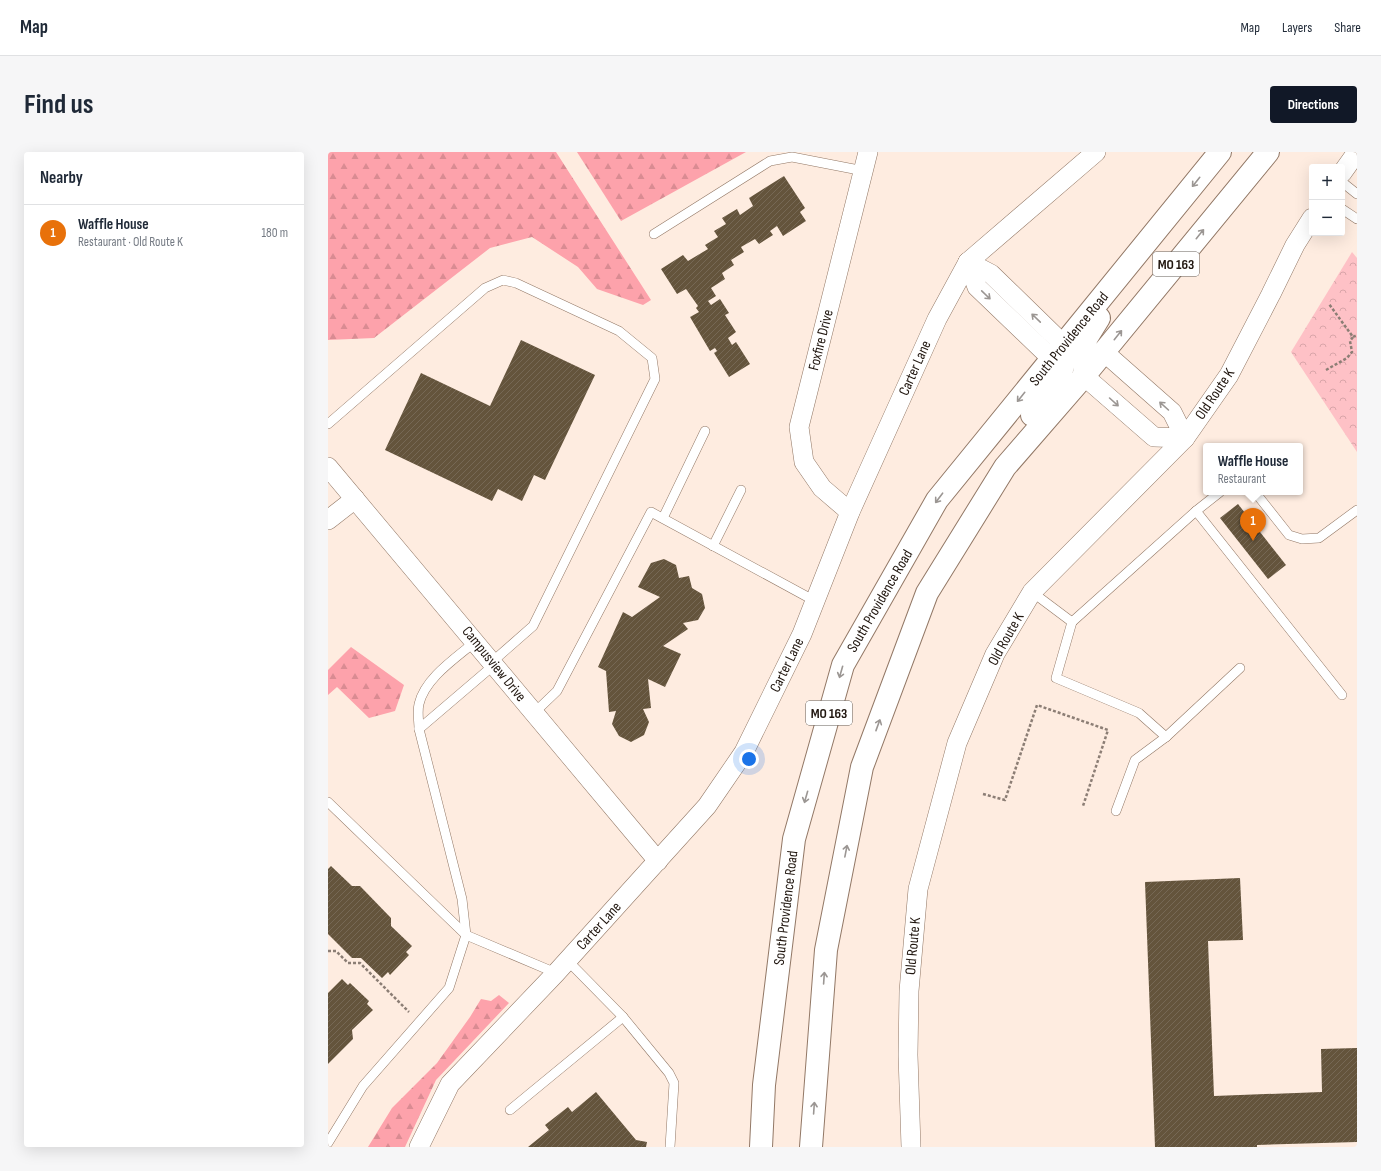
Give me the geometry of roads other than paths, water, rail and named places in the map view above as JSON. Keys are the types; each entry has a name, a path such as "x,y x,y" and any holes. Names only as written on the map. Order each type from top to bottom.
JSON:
{"main road":[{"name":"South Providence Road","path":"761,1147 764,1085 794,839 843,665 937,500 1220,152"},
{"name":"MO 163","path":"811,1147 826,950 862,767 927,593 1005,467 1084,376 1268,152"},
{"path":"1084,376 1086,339 1094,324 1146,259 1145,245"},
{"path":"1005,467 1006,450 1058,380 1066,356 1058,352"}],"street":[{"name":"Foxfire Drive","path":"850,512 822,488 804,462 799,427 868,152"},
{"name":"Carter Lane","path":"419,1147 450,1084 562,966 707,806 744,752 802,634 850,512 937,319 968,262 1096,152"},
{"path":"1345,169 1357,152"},
{"name":"Old Route K","path":"911,1147 908,1055 909,1007 918,889 957,743 995,654 1032,592 1185,438 1230,376 1295,244 1309,223"},
{"path":"968,262 991,274 1058,352"},
{"path":"1084,376 1154,437 1185,438 1172,412 1104,352"},
{"name":"Campusview Drive","path":"330,475 354,499 476,641 534,713 658,861"},
{"path":"328,520 354,499"}],"lane":[{"path":"654,234 770,161 792,157 864,171"},
{"path":"1345,184 1357,194"},
{"path":"1345,210 1357,219"},
{"path":"328,424 485,288 502,280 516,283 619,331 652,358 655,379 533,626 419,729"},
{"path":"663,518 705,431"},
{"path":"712,546 741,490"},
{"path":"1166,737 1139,713 1056,678 1072,622 1196,511 1216,495"},
{"path":"1257,495 1289,536 1302,539 1319,538 1357,510"},
{"path":"1196,511 1342,695"},
{"path":"534,713 557,691 651,512 815,601"},
{"path":"1032,592 1072,622"},
{"path":"328,1143 364,1086 449,988 466,935 462,899 419,729 418,705 424,689 432,679 476,641"},
{"path":"1116,811 1135,760 1166,737 1240,668"},
{"path":"328,802 466,935 562,966 623,1017 669,1073 674,1083 670,1147"},
{"path":"510,1110 623,1017"}],"place":[{"name":"Waffle House","path":"1253,541"}]}
